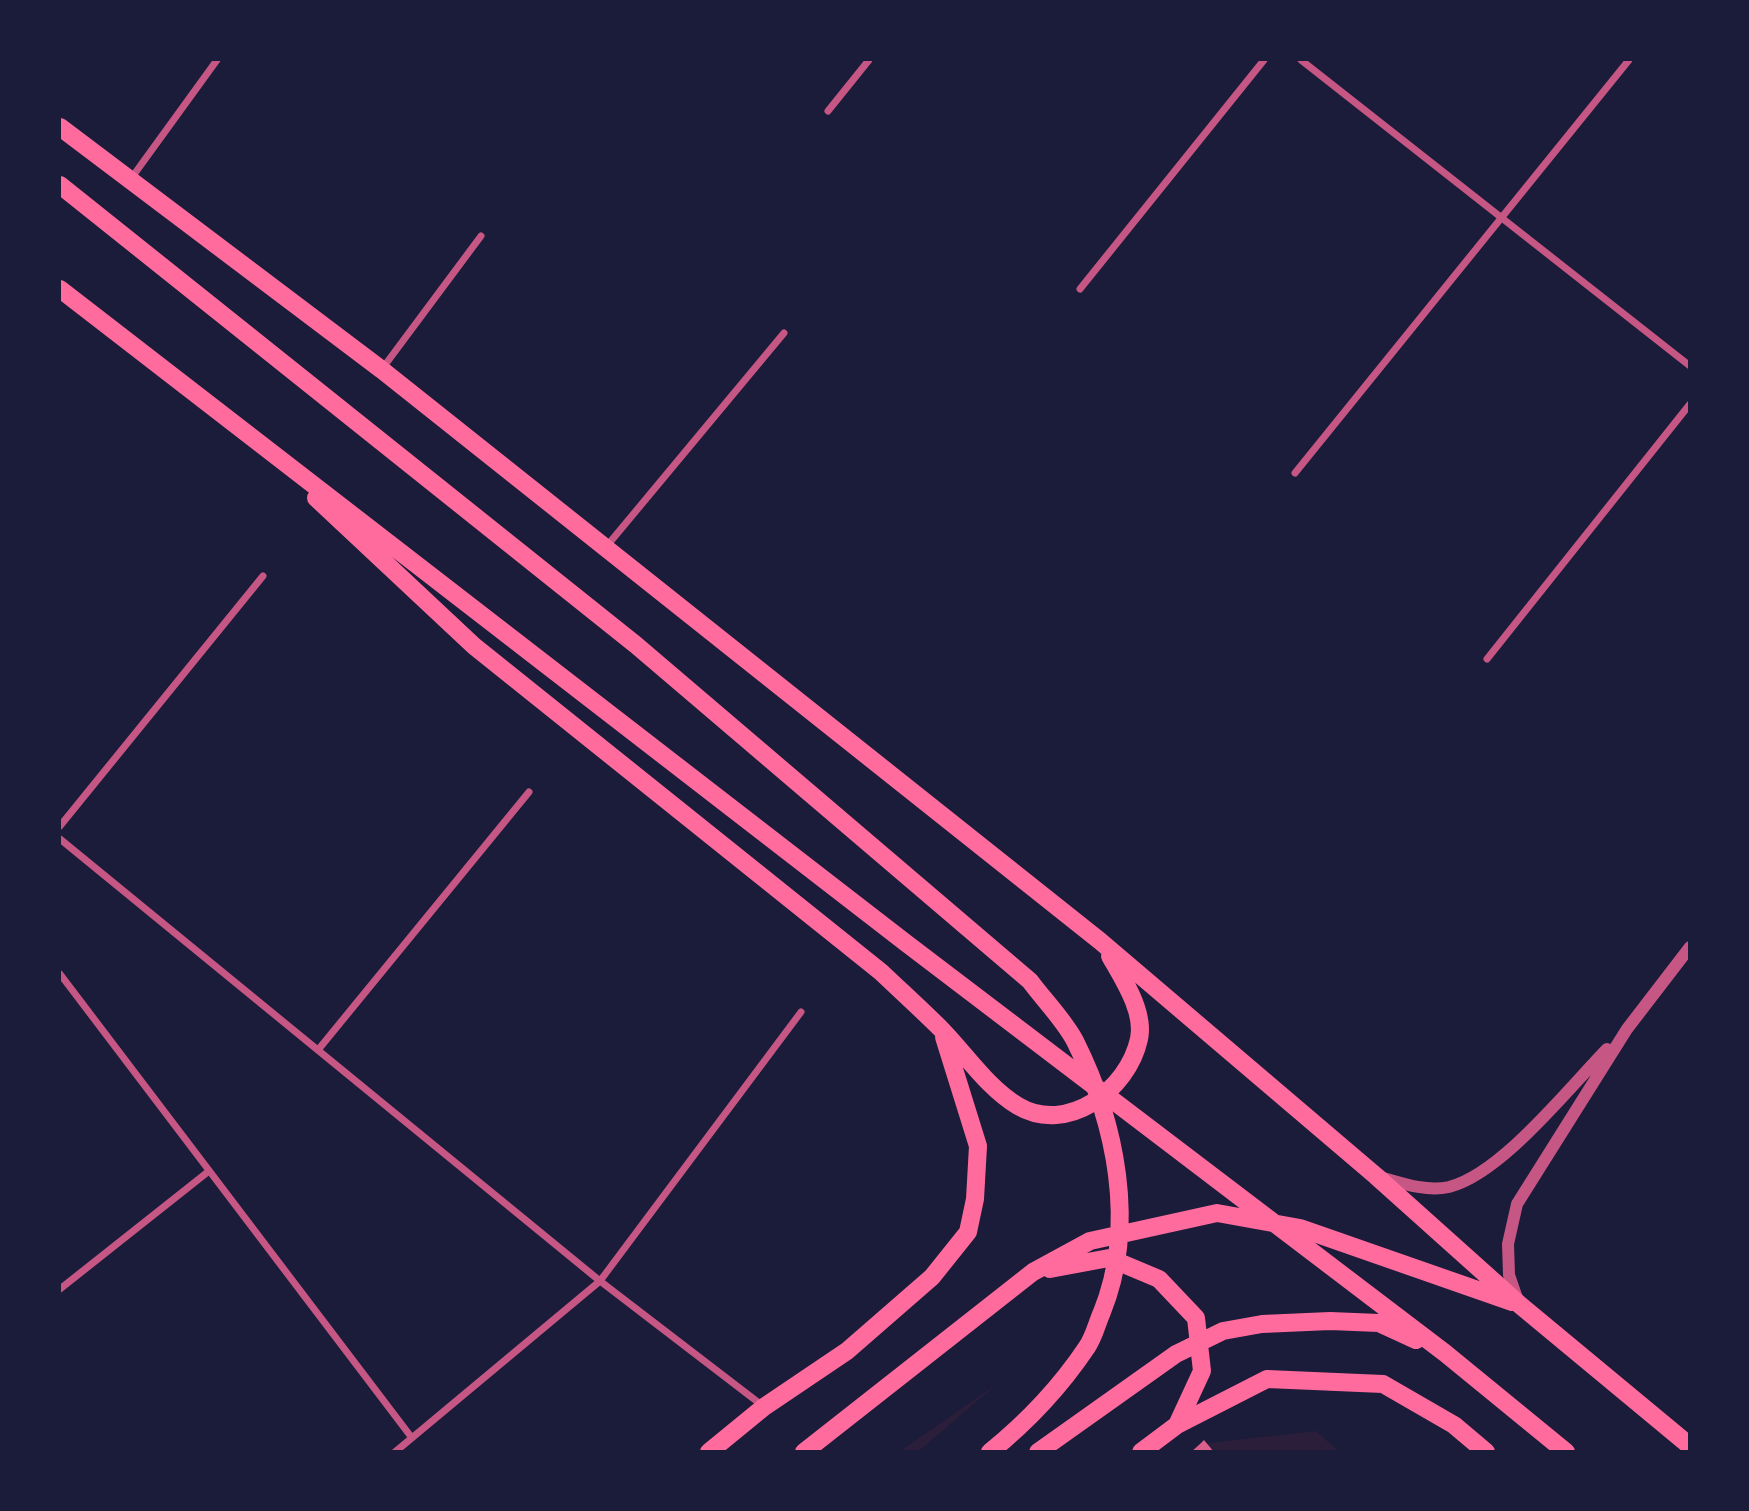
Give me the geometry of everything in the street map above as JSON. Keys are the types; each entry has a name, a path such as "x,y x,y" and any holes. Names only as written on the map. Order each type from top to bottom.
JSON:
{"main road":[{"path":"60,127 382,370 1100,941 1376,1176 1520,1305 1689,1446"},
{"path":"60,185 636,645 1030,981 1074,1039 1113,1146 1120,1196 1120,1249 1112,1288 1089,1345 1022,1426 990,1451"},
{"path":"60,289 906,943 1445,1353 1566,1451"},
{"path":"235,423 474,646 881,972 942,1030 997,1090 1020,1108 1053,1115 1081,1111 1109,1091 1129,1065 1140,1038 1132,993 1100,941"},
{"path":"709,1451 764,1407 848,1351 932,1277 968,1232 975,1199 978,1146 942,1030"},
{"path":"804,1451 1033,1272 1090,1241 1217,1213 1300,1228 1520,1305"},
{"path":"1033,1272 1109,1258 1158,1279 1196,1318 1202,1371 1177,1425"},
{"path":"1038,1451 1176,1353 1223,1331 1262,1324 1379,1323 1445,1353"},
{"path":"1141,1451 1177,1425 1267,1379 1383,1384 1454,1425 1486,1451"}],"street":[{"path":"130,181 217,60"},
{"path":"828,111 869,60"},
{"path":"1080,289 1264,60"},
{"path":"1301,60 1689,366"},
{"path":"1295,473 1629,60"},
{"path":"382,370 481,236"},
{"path":"606,548 784,333"},
{"path":"1487,659 1689,404"},
{"path":"60,826 263,576"},
{"path":"318,1050 529,792"},
{"path":"60,839 600,1281 764,1407"},
{"path":"1520,1305 1509,1275 1508,1244 1517,1203 1627,1029 1689,947"},
{"path":"60,974 412,1438"},
{"path":"395,1451 600,1281 801,1012"},
{"path":"1376,1176 1413,1187 1447,1188 1479,1175 1519,1140 1627,1029"},
{"path":"60,1289 209,1171"}],"shaded area":[{"path":"997,1384 919,1451 900,1451"},
{"path":"1316,1431 1339,1451 1192,1452 1200,1444"}],"building":[{"path":"1204,1440 1214,1452 1191,1452 1200,1444"}]}
